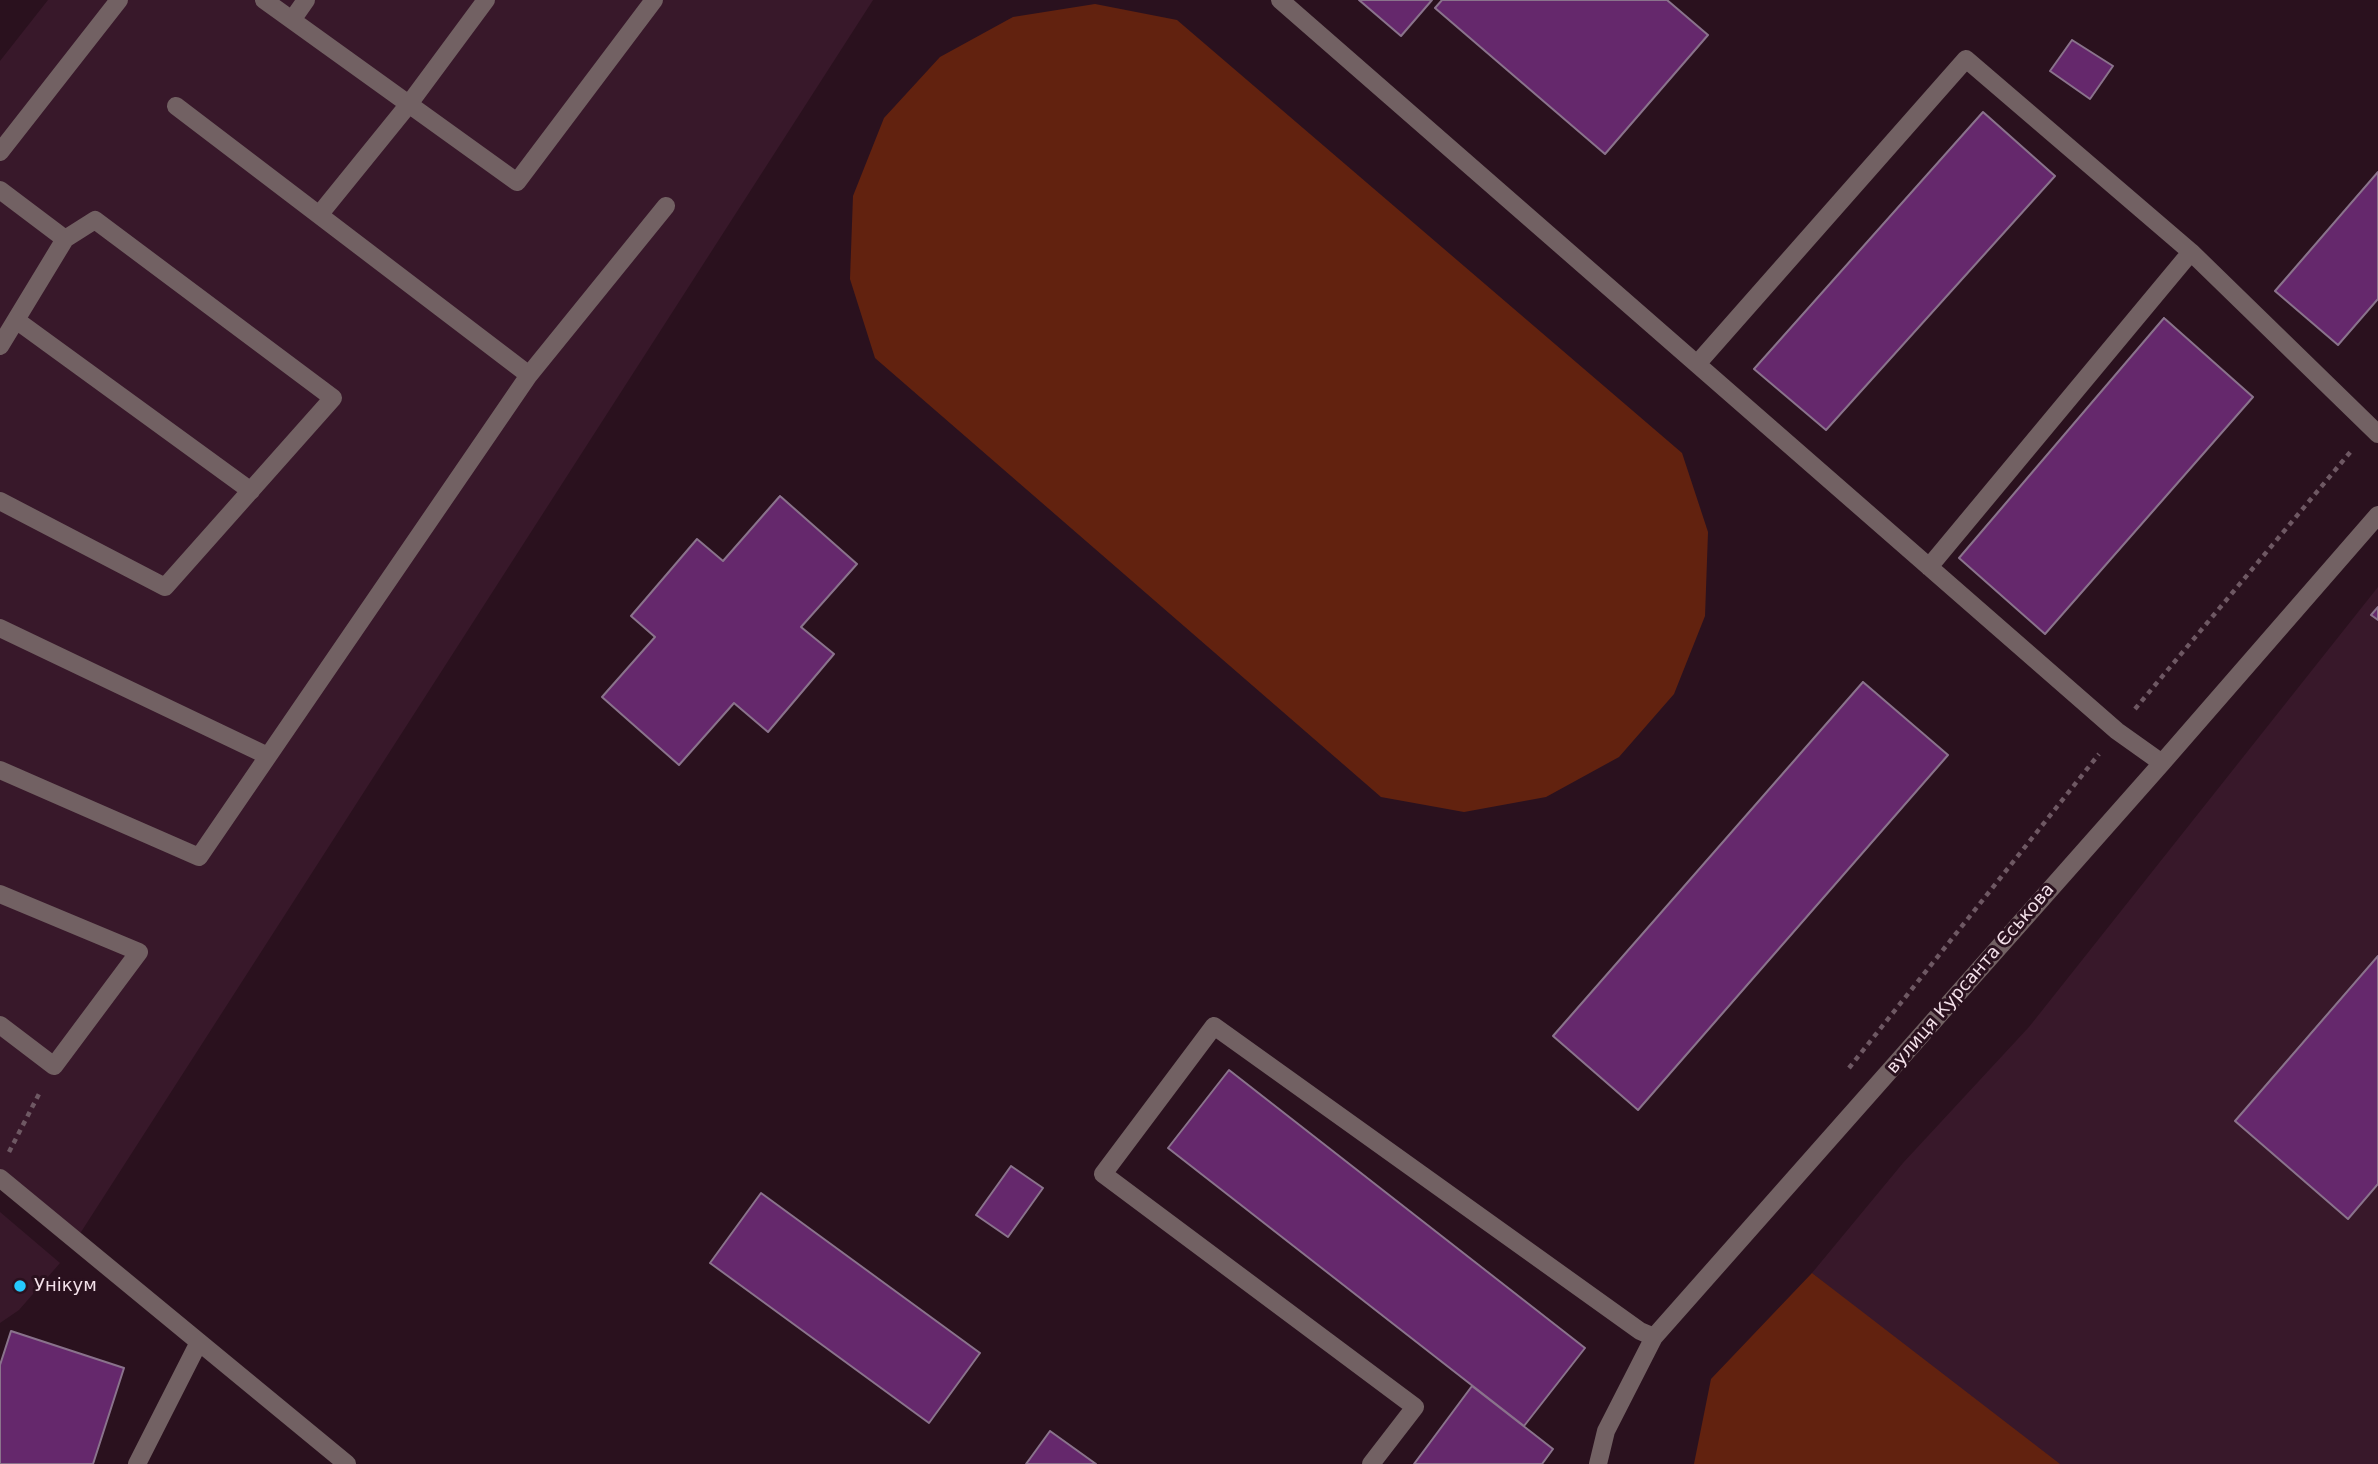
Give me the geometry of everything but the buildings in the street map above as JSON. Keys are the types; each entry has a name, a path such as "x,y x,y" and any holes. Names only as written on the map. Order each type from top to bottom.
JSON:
{"street":[{"path":"0,152 119,0"},
{"path":"264,0 517,182 654,0"},
{"path":"292,20 306,0"},
{"path":"319,215 408,104 486,0"},
{"path":"1280,0 2117,731 2162,764"},
{"path":"1697,364 1966,59 2191,252 2374,431"},
{"path":"176,106 529,375"},
{"path":"0,190 65,239"},
{"path":"0,770 199,857 529,375 666,206"},
{"path":"0,346 65,239 95,220 333,398 165,587 0,501"},
{"path":"1929,567 2191,252"},
{"path":"16,320 251,491"},
{"name":"вулиця Курсанта Єськова","path":"1598,1464 1606,1432 1654,1337 2162,764 2378,514"},
{"path":"0,628 268,756"},
{"path":"0,894 139,952 54,1066 0,1025"},
{"path":"1371,1464 1415,1407 1103,1174 1214,1026 1640,1331 1654,1337"},
{"path":"0,1178 347,1464"},
{"path":"137,1464 199,1342"}],"path":[{"path":"2117,731 2374,431"},
{"path":"6,1157 54,1066"}],"shaded area":[{"path":"48,0 873,0 72,1246 0,1173 0,61"},
{"path":"1095,4 1177,20 1682,453 1708,532 1705,616 1674,694 1619,757 1546,797 1464,812 1381,797 875,358 850,279 853,196 884,118 940,57 1013,17"},
{"path":"2378,587 2378,1464 2053,1464 1812,1273 1903,1163 2029,1027"},
{"name":"Унікум","path":"0,1212 60,1263 19,1310 0,1323"},
{"path":"1812,1273 2060,1464 1694,1464 1711,1379"}],"place":[{"name":"Унікум","path":"20,1286"}]}
